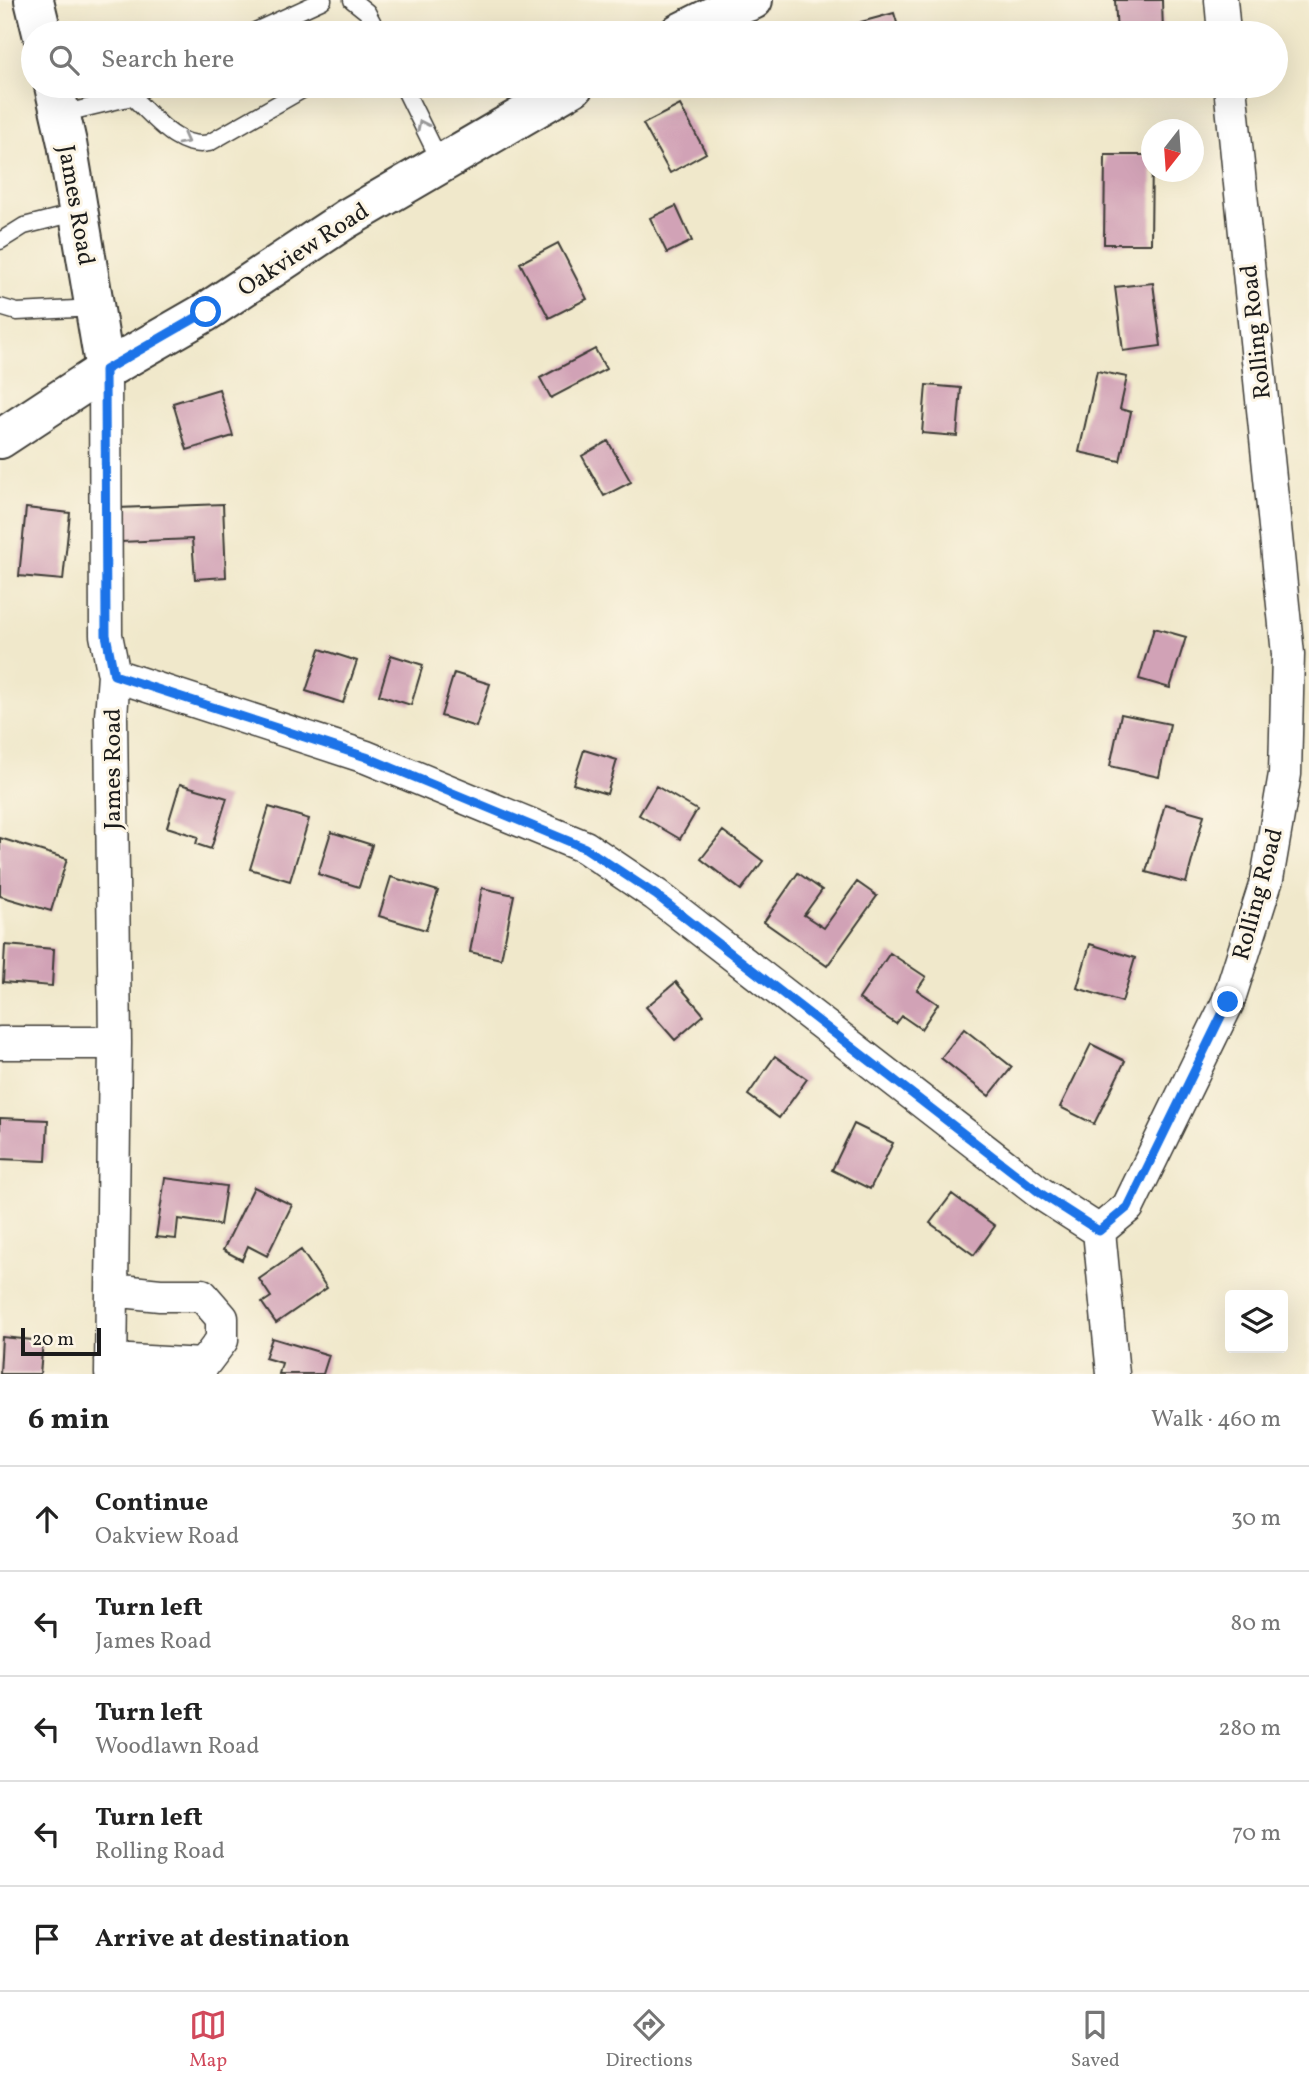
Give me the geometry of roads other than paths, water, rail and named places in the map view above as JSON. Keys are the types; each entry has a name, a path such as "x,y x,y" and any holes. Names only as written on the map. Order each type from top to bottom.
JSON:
{"street":[{"path":"34,0 39,21"},
{"path":"703,21 753,0"},
{"path":"1221,0 1223,21"},
{"name":"Oakview Road","path":"0,439 105,370 206,312 346,219 553,98"},
{"name":"Rolling Road","path":"1099,1231 1128,1207 1228,1002 1267,879 1285,774 1288,654 1231,98"},
{"name":"James Road","path":"57,100 105,370 106,635 114,675 111,716 115,1043 111,1367"},
{"path":"114,675 366,757 585,848 656,895 1040,1193 1099,1231 1113,1374"},
{"path":"0,1042 115,1043"},
{"path":"111,1367 203,1365 222,1340 222,1318 202,1295 160,1295 112,1290"}],"lane":[{"path":"277,21 323,0"},
{"path":"352,0 367,12 372,21"},
{"path":"57,100 107,98"},
{"path":"133,98 179,140 196,146 209,143 288,98"},
{"path":"409,98 441,163"},
{"path":"0,241 24,226 79,212"},
{"path":"0,307 18,312 95,307"}]}
